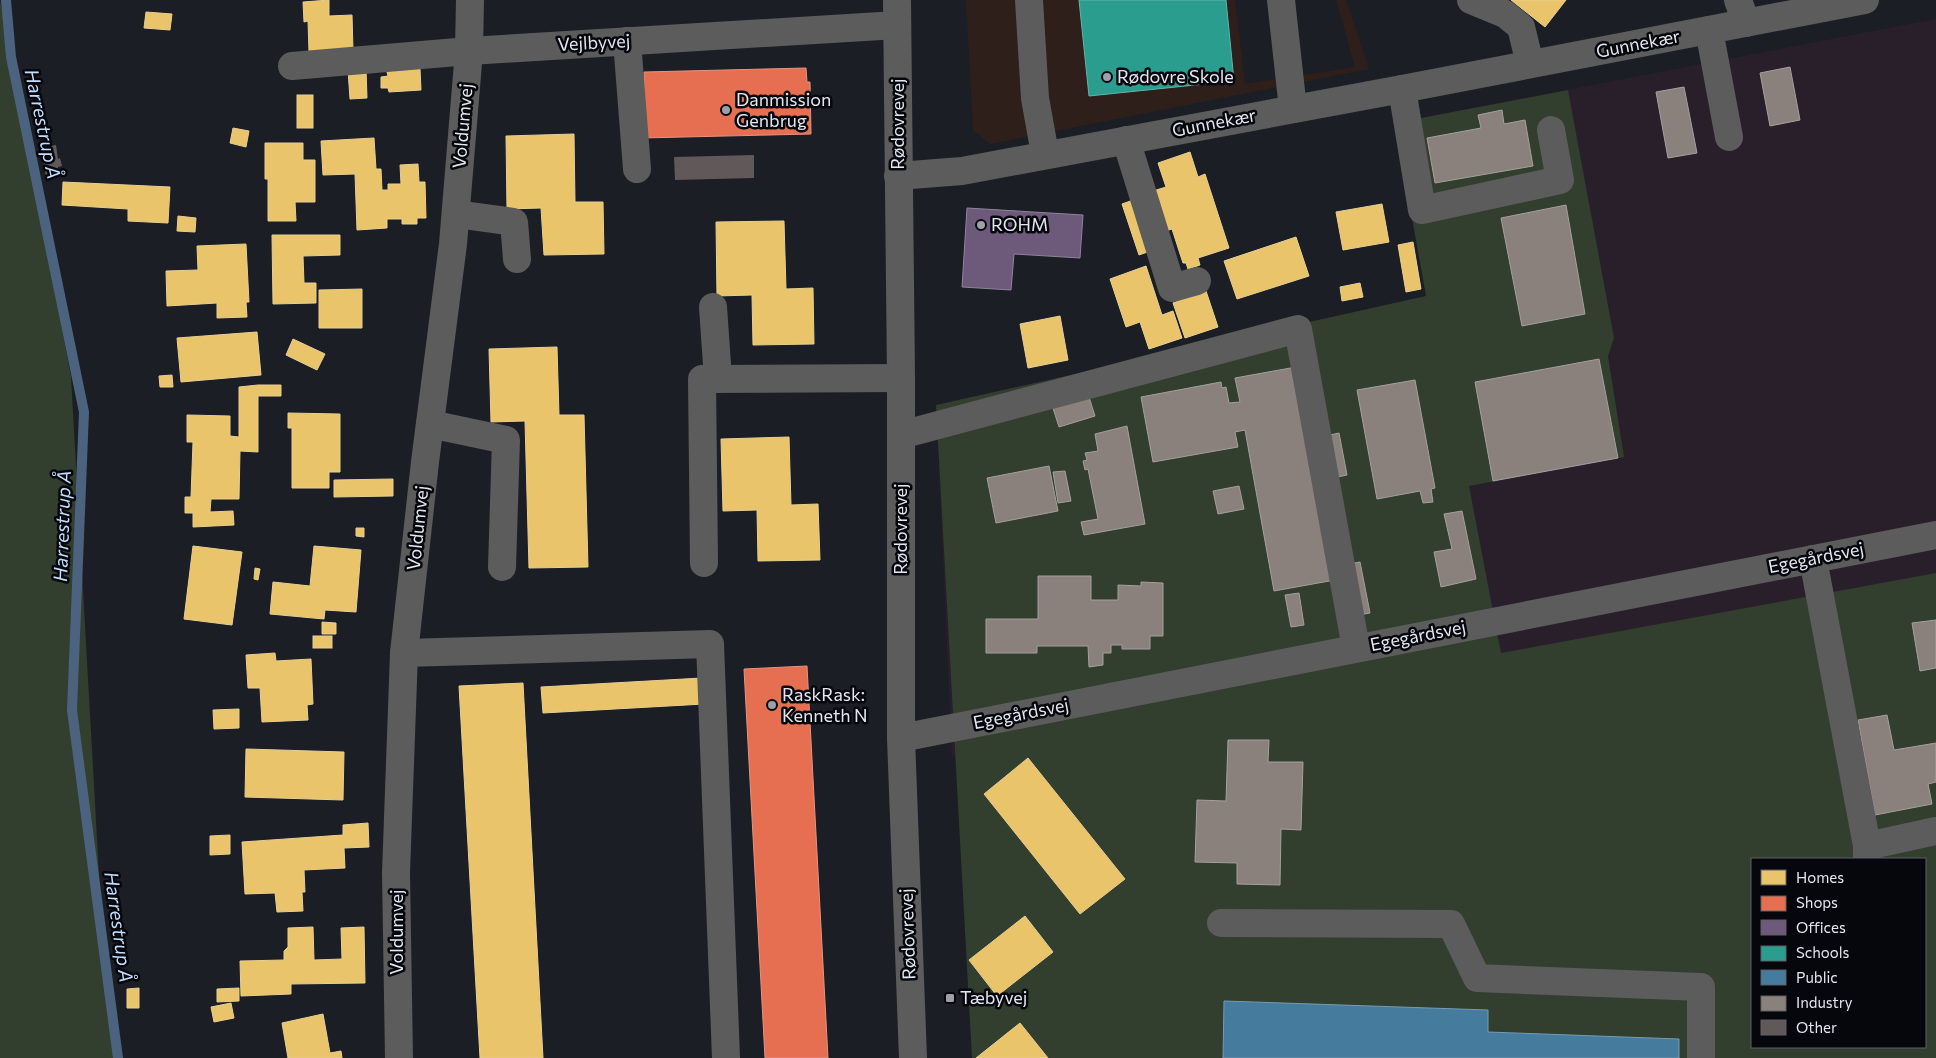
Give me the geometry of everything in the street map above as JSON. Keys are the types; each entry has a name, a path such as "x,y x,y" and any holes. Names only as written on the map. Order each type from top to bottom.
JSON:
{"street":[{"name":"Voldumvej","path":"399,1058 396,873 404,653 456,214 469,51 470,0"},
{"path":"1029,0 1035,98 1045,154"},
{"path":"1281,0 1293,109"},
{"path":"1472,0 1505,14 1521,27 1530,64"},
{"name":"Gunnekær","path":"898,176 962,171 1709,30 1742,11 1865,0"},
{"name":"Vejlbyvej","path":"292,66 469,51 627,41 897,12"},
{"name":"Rødovrevej","path":"897,12 901,378 901,738 913,1058"},
{"path":"1709,30 1729,137"},
{"path":"627,41 637,169"},
{"path":"1402,89 1422,210 1560,180 1551,130"},
{"path":"1126,140 1172,288 1197,280"},
{"path":"456,214 514,222 518,259"},
{"path":"714,307 718,379"},
{"path":"901,435 1298,329 1356,648"},
{"path":"704,563 702,379 901,378"},
{"path":"430,424 506,440 502,567"},
{"name":"Egegårdsvej","path":"901,738 1936,535"},
{"path":"1813,559 1867,853 1936,831"},
{"path":"404,653 710,644 726,1058"},
{"path":"1221,923 1451,924 1477,978 1701,987 1701,1058"}],"shaded area":[{"name":"Rødovre Skole","path":"966,0 1235,0 1245,84 1355,67 1336,0 1346,0 1369,69 990,144 973,130"},
{"path":"1936,19 1936,1058 1163,1058 1172,713 952,757 936,405 1426,296 1395,123"}],"green space":[{"path":"0,0 71,377 101,909 116,1058 0,1058"},
{"path":"1568,90 1614,338 1608,356 1624,457 1469,486 1501,653 1936,573 1936,1058 972,1058 936,405 1426,296 1395,123"}],"building: Homes":[{"path":"329,0 329,16 352,15 353,50 309,52 308,21 304,22 303,2"},
{"path":"1511,0 1566,0 1545,27"},
{"path":"146,12 172,14 170,30 144,28"},
{"path":"366,69 367,98 350,99 348,70"},
{"path":"420,69 421,90 389,92 388,88 381,88 381,77 388,76 387,72"},
{"path":"297,95 313,95 313,128 297,128"},
{"path":"233,128 249,131 246,147 230,143"},
{"path":"574,134 575,202 603,202 604,254 544,255 541,208 507,209 506,136"},
{"path":"374,138 376,169 381,169 382,190 388,190 388,184 401,184 400,165 418,164 419,182 425,182 426,218 417,218 417,224 402,224 402,219 387,219 387,228 357,230 355,174 323,175 321,141"},
{"path":"265,143 303,143 303,160 315,160 315,202 295,202 296,221 268,221 268,179 265,179"},
{"path":"1190,152 1198,177 1205,174 1229,248 1198,258 1200,265 1188,269 1186,263 1183,263 1172,229 1166,231 1153,191 1166,187 1158,163"},
{"path":"63,182 170,187 168,223 128,221 128,209 62,205"},
{"path":"1136,199 1153,250 1139,255 1122,204"},
{"path":"1382,204 1389,242 1343,250 1336,212"},
{"path":"178,216 196,218 195,232 177,231"},
{"path":"784,221 786,289 813,288 814,344 753,345 752,295 717,296 716,222"},
{"path":"272,235 340,235 340,255 303,256 304,283 316,283 316,303 273,304"},
{"path":"1296,237 1309,276 1237,299 1224,261"},
{"path":"1413,242 1421,289 1406,292 1398,245"},
{"path":"246,244 249,302 246,302 247,317 217,318 217,303 167,306 166,271 198,270 197,246"},
{"path":"1146,266 1162,315 1173,311 1182,338 1149,349 1140,322 1126,327 1110,279"},
{"path":"1360,283 1363,297 1342,301 1340,287"},
{"path":"362,289 362,328 319,328 319,290"},
{"path":"1206,291 1218,327 1185,338 1173,303"},
{"path":"1060,316 1068,360 1028,368 1020,324"},
{"path":"257,332 261,375 181,382 177,338"},
{"path":"293,339 325,354 317,370 286,355"},
{"path":"557,347 559,415 584,415 588,567 529,568 525,421 491,422 489,349"},
{"path":"172,375 173,387 160,387 159,376"},
{"path":"281,385 281,396 258,396 258,452 240,451 239,499 211,499 210,512 233,511 234,525 193,527 193,513 185,513 185,497 191,497 193,442 187,442 187,415 230,416 230,436 239,437 239,387"},
{"path":"288,413 340,414 340,472 329,472 329,488 292,488 292,428 288,428"},
{"path":"789,437 791,505 818,504 820,560 758,561 757,510 723,511 721,439"},
{"path":"393,479 393,496 334,497 334,480"},
{"path":"356,528 364,528 364,537 356,536"},
{"path":"193,546 242,552 232,625 184,619"},
{"path":"314,546 361,550 356,612 325,610 324,619 270,614 273,582 310,586"},
{"path":"255,568 260,569 258,580 254,579"},
{"path":"322,622 336,623 336,634 322,634"},
{"path":"313,636 332,636 332,648 313,648"},
{"path":"275,653 276,661 311,659 313,704 307,705 308,720 262,722 260,688 248,688 246,655"},
{"path":"702,678 704,704 543,713 541,687"},
{"path":"523,683 543,1058 480,1058 459,686"},
{"path":"239,709 239,728 214,729 213,710"},
{"path":"246,749 344,752 343,800 245,797"},
{"path":"1028,758 1125,879 1080,914 984,794"},
{"path":"368,823 369,847 344,848 345,868 304,870 305,892 302,892 303,911 277,912 275,893 245,894 242,842 343,835 343,825"},
{"path":"230,835 230,854 210,855 210,836"},
{"path":"1025,916 1053,952 997,996 969,960"},
{"path":"313,927 314,960 342,959 341,928 364,927 365,983 291,984 291,994 241,996 240,961 284,960 284,951 288,947 288,928"},
{"path":"139,988 139,1008 127,1008 127,989"},
{"path":"239,988 239,1001 217,1002 217,989"},
{"path":"231,1003 234,1018 214,1022 211,1007"},
{"path":"323,1014 330,1053 341,1051 342,1058 288,1058 282,1023"},
{"path":"1020,1023 1048,1058 976,1058"}],"building: Shops":[{"name":"Danmission Genbrug","path":"806,68 807,82 810,82 811,134 642,138 641,86 644,86 644,72"},
{"path":"807,666 828,1058 765,1058 744,669"}],"building: Offices":[{"path":"967,208 1083,215 1080,258 1014,254 1011,290 962,287"}],"building: Schools":[{"path":"1079,0 1226,0 1234,81 1089,96"}],"building: Public":[{"path":"1224,1001 1488,1010 1488,1032 1679,1039 1679,1058 1223,1058"}],"building: Industry":[{"path":"1790,67 1800,120 1770,126 1760,73"},
{"path":"1684,87 1697,153 1668,158 1656,92"},
{"path":"1502,110 1504,124 1525,120 1533,166 1435,183 1427,138 1481,128 1478,115"},
{"path":"1566,205 1585,314 1522,326 1501,218"},
{"path":"1599,359 1618,458 1493,481 1475,382"},
{"path":"1296,367 1335,580 1274,591 1245,430 1235,432 1238,447 1153,462 1141,397 1221,382 1222,388 1226,387 1229,403 1240,402 1235,378"},
{"path":"1415,380 1435,488 1431,489 1433,502 1423,503 1420,491 1377,499 1357,390"},
{"path":"1088,394 1095,416 1059,427 1052,405"},
{"path":"1127,426 1145,524 1084,535 1081,522 1098,519 1088,469 1085,470 1083,461 1087,460 1085,453 1098,451 1095,434"},
{"path":"1339,433 1347,475 1333,478 1325,436"},
{"path":"1049,466 1058,511 996,523 987,478"},
{"path":"1065,471 1071,501 1058,503 1053,472"},
{"path":"1239,486 1244,509 1218,514 1213,491"},
{"path":"1462,511 1476,579 1441,587 1434,552 1452,549 1444,514"},
{"path":"1360,562 1370,613 1359,615 1349,564"},
{"path":"1038,576 1091,576 1091,600 1118,600 1118,585 1141,586 1141,582 1163,583 1163,636 1150,636 1150,649 1122,649 1122,645 1111,645 1111,653 1103,653 1103,665 1089,667 1088,646 1037,646 1037,653 986,653 986,619 1038,619"},
{"path":"1299,593 1304,625 1291,627 1285,595"},
{"path":"1936,620 1936,668 1920,671 1912,623"},
{"path":"1887,715 1894,750 1936,743 1936,782 1928,784 1932,804 1875,815 1858,720"},
{"path":"1228,740 1269,740 1268,762 1303,762 1301,830 1281,829 1280,885 1237,884 1237,863 1195,862 1197,800 1226,801"}],"building: Other":[{"path":"56,145 58,159 60,158 62,166 58,167 59,175 46,177 41,148"},
{"path":"754,155 754,178 675,180 674,157"}],"waterway":[{"name":"Harrestrup Å","path":"6,0 11,57 84,412 72,710 118,1058"}],"place":[{"name":"Rødovre Skole","path":"1107,77"},
{"name":"Danmission Genbrug","path":"726,110"},
{"name":"ROHM","path":"981,225"},
{"name":"RaskRask: Kenneth N","path":"772,705"},
{"name":"Tæbyvej","path":"950,998"}]}
